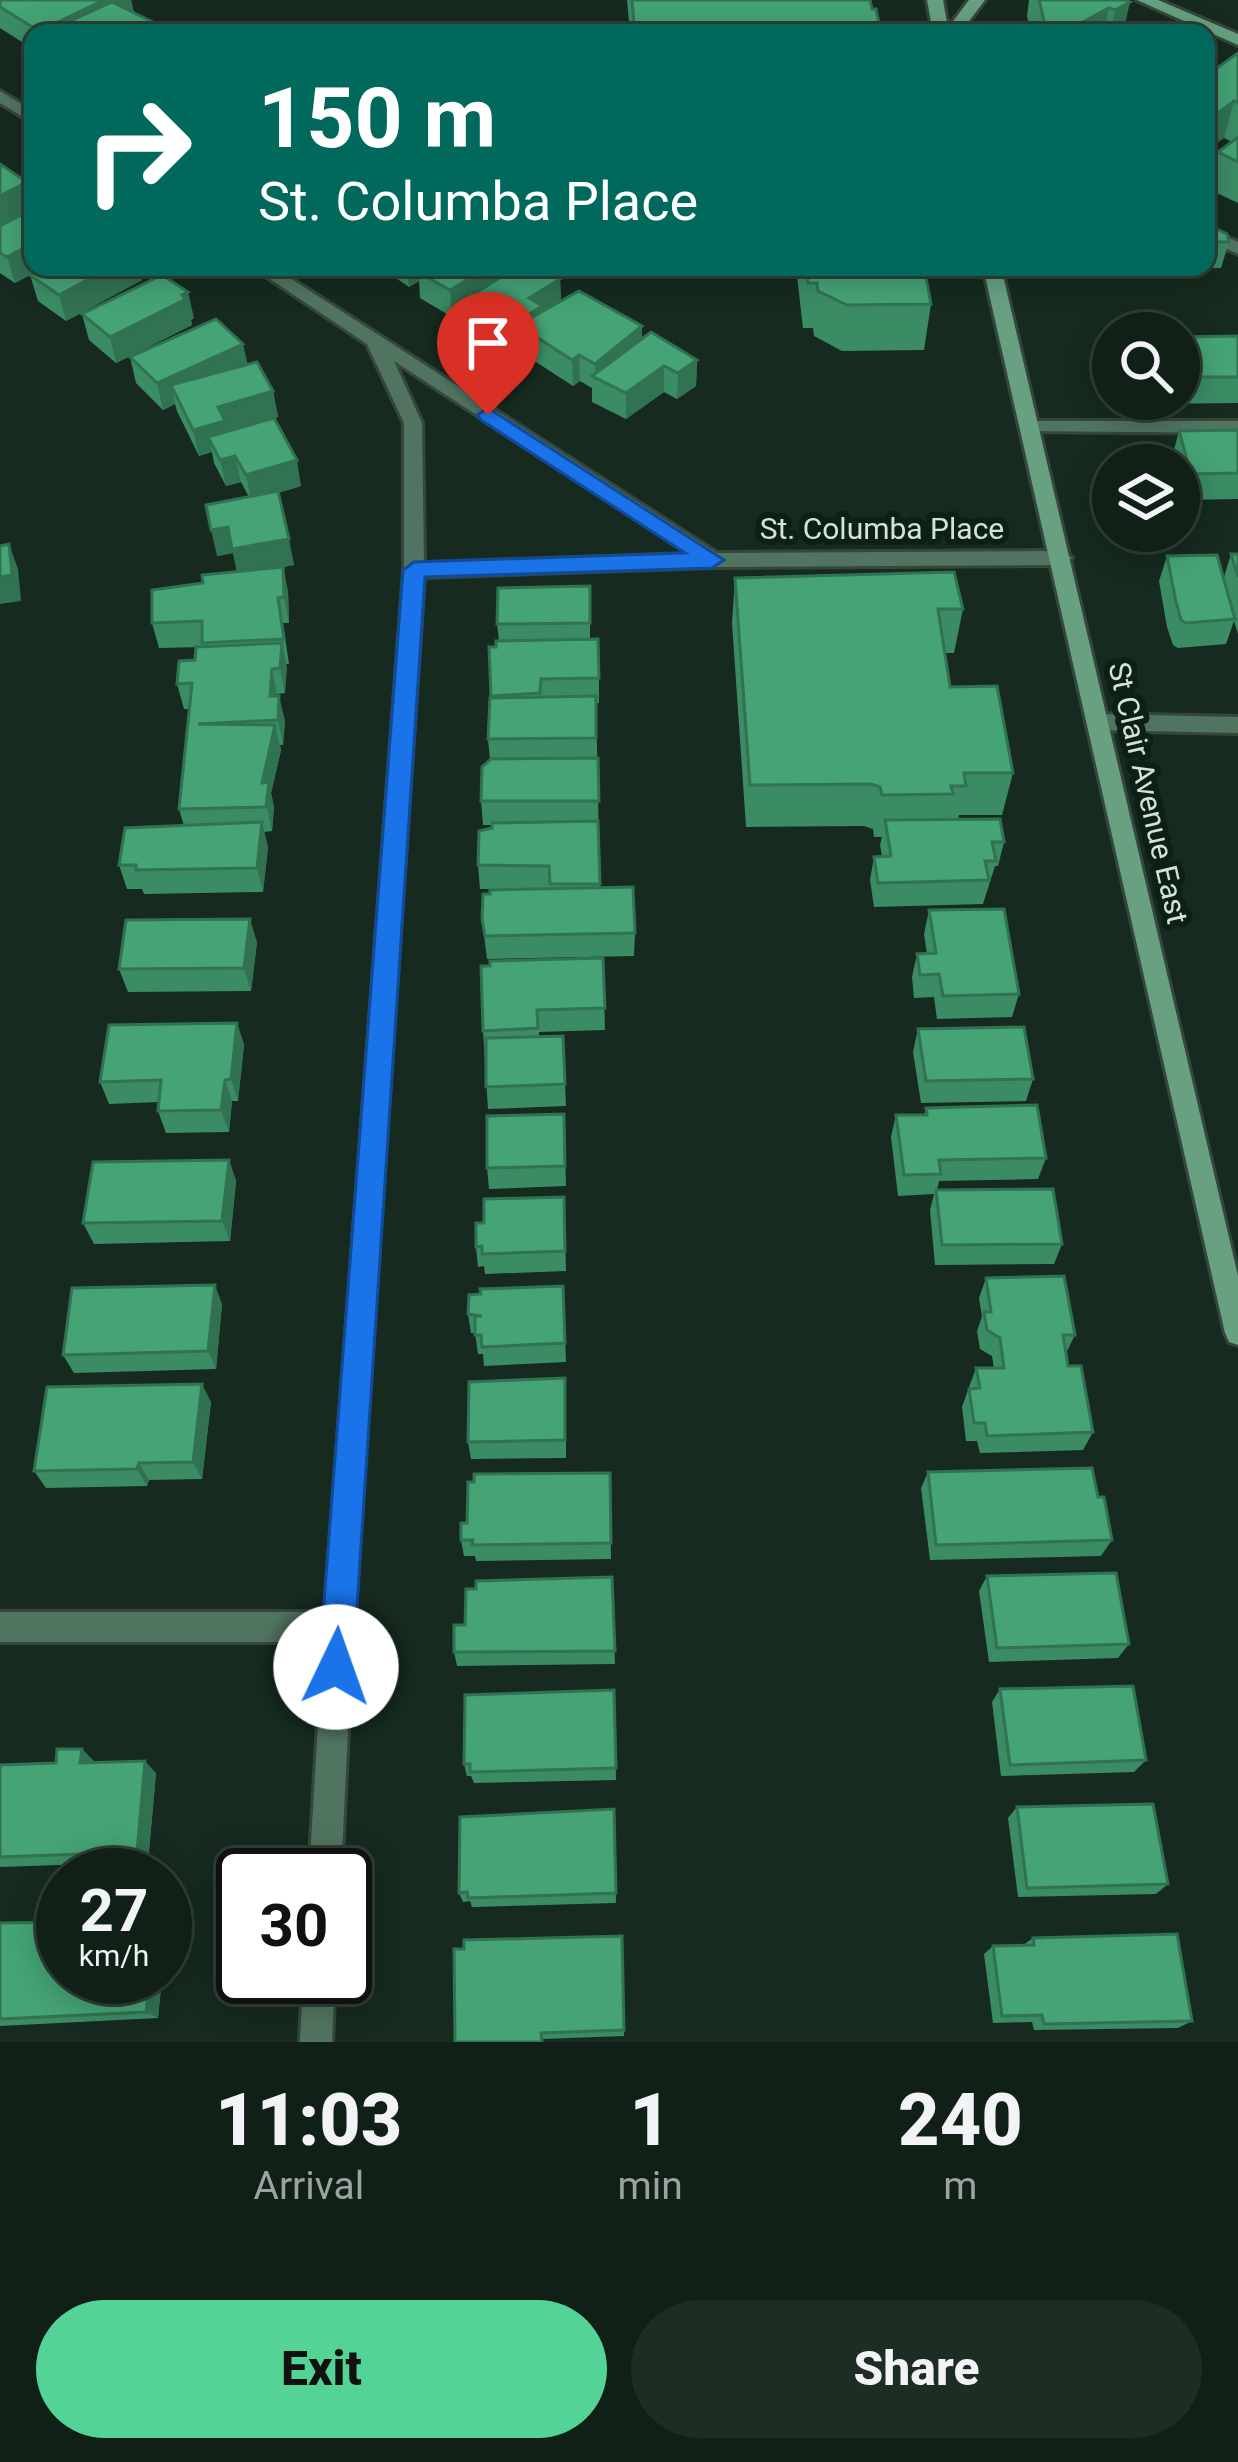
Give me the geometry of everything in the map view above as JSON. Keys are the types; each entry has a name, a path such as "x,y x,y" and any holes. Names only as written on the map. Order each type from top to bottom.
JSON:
{"main road":[{"path":"1145,0 1195,24"},
{"name":"St Clair Avenue East","path":"994,276 1238,1334"}],"street":[{"path":"275,276 712,560"},
{"path":"326,1848 414,570 413,423 376,343"},
{"path":"1030,427 1238,427"},
{"name":"St. Columba Place","path":"414,570 712,560 1062,558"},
{"path":"1098,722 1238,725"},
{"path":"0,1628 338,1628"},
{"path":"316,2042 318,2004"}],"building":[{"path":"0,0 104,0 54,24 28,24 0,7"},
{"path":"632,0 870,0 879,24 634,24"},
{"path":"1039,0 1130,2 1079,24 1045,24"},
{"path":"112,2 157,24 64,24"},
{"path":"1238,53 1238,103 1234,101 1215,115 1215,70"},
{"path":"1238,137 1238,162 1218,152"},
{"path":"0,164 24,184 0,196"},
{"path":"24,214 24,248 7,257 0,253 0,226"},
{"path":"1215,228 1227,234 1229,242 1215,242"},
{"path":"31,276 94,276 59,295"},
{"path":"160,276 188,292 182,295 186,299 110,337 82,314"},
{"path":"425,276 473,276 450,290"},
{"path":"503,276 560,279 529,298 542,306 509,327 469,297"},
{"path":"807,276 926,276 931,304 847,305 818,291 817,283 808,283"},
{"path":"579,291 642,326 595,364 579,355 572,360 518,325"},
{"path":"216,319 243,344 157,383 130,357"},
{"path":"651,332 697,360 678,373 664,366 626,393 592,376"},
{"path":"1238,336 1238,377 1200,377 1200,337"},
{"path":"257,362 273,391 218,407 225,421 193,430 171,385"},
{"path":"274,418 297,460 246,475 235,456 220,460 208,437"},
{"path":"1238,430 1238,473 1200,474 1200,444 1183,444 1179,431"},
{"path":"278,491 289,539 232,549 228,527 211,530 206,505"},
{"path":"9,544 12,575 0,577 0,546"},
{"path":"1217,555 1235,619 1186,623 1181,620 1167,556"},
{"path":"283,567 284,597 278,598 284,639 202,643 202,621 152,623 152,590 203,583 202,575"},
{"path":"954,572 963,609 938,609 950,687 997,686 1013,773 964,773 966,786 951,786 953,794 882,795 880,787 871,784 750,785 735,578"},
{"path":"590,586 590,623 497,624 498,588"},
{"path":"598,639 599,678 541,679 540,693 491,696 489,647 496,647 496,641"},
{"path":"282,643 280,668 272,669 270,696 279,696 278,720 198,724 275,725 262,783 269,782 266,807 179,809 192,683 177,684 179,661 195,660 196,647"},
{"path":"596,696 596,738 488,739 490,698"},
{"path":"598,758 599,801 481,801 482,767 491,759"},
{"path":"1000,819 1004,842 992,842 996,861 985,861 989,880 878,883 874,857 891,856 885,820"},
{"path":"598,821 600,884 550,884 549,866 478,865 479,831 492,828 492,823"},
{"path":"262,822 257,868 136,870 136,865 119,865 125,828"},
{"path":"633,887 635,933 485,936 483,894 490,890"},
{"path":"1004,909 1019,994 943,996 939,974 920,975 917,954 936,953 929,910"},
{"path":"250,919 244,968 119,969 126,920"},
{"path":"603,958 605,1008 537,1010 538,1028 483,1031 481,966 490,966 490,961"},
{"path":"237,1023 231,1079 225,1080 221,1110 158,1111 161,1080 100,1082 109,1025"},
{"path":"1024,1027 1033,1079 926,1081 918,1029"},
{"path":"563,1036 565,1084 486,1087 486,1038"},
{"path":"1037,1105 1046,1158 939,1160 941,1174 904,1175 896,1115 927,1115 926,1108"},
{"path":"564,1114 565,1166 487,1168 487,1116"},
{"path":"229,1160 222,1221 83,1223 93,1162"},
{"path":"1053,1189 1062,1244 942,1245 936,1190"},
{"path":"564,1197 565,1251 482,1254 482,1246 476,1247 476,1223 484,1223 484,1199"},
{"path":"1064,1276 1075,1335 1063,1335 1068,1366 1081,1366 1093,1432 987,1436 985,1423 974,1423 969,1389 980,1388 976,1368 1004,1368 1000,1338 987,1330 984,1312 991,1312 986,1278"},
{"path":"215,1285 208,1351 63,1355 72,1288"},
{"path":"563,1286 565,1343 482,1347 481,1335 475,1335 475,1316 482,1316 468,1314 469,1295 481,1294 480,1289"},
{"path":"565,1378 565,1440 468,1442 469,1382"},
{"path":"202,1384 193,1462 139,1463 137,1469 34,1471 47,1387"},
{"path":"1092,1468 1098,1497 1104,1497 1112,1540 936,1545 928,1472"},
{"path":"610,1473 611,1543 472,1545 473,1540 461,1540 461,1523 467,1523 468,1482 474,1482 474,1474"},
{"path":"1116,1573 1129,1644 997,1648 987,1576"},
{"path":"612,1577 615,1651 454,1652 454,1625 465,1625 466,1589 476,1589 476,1581"},
{"path":"1133,1686 1146,1760 1010,1765 1000,1689"},
{"path":"614,1690 616,1768 470,1772 470,1764 464,1764 465,1695"},
{"path":"57,1749 82,1749 80,1763 145,1761 137,1848 36,1848 36,1856 0,1857 0,1765 56,1763"},
{"path":"1153,1804 1168,1884 1027,1888 1017,1807"},
{"path":"614,1809 616,1893 468,1898 467,1892 459,1893 460,1817"},
{"path":"36,1922 36,2004 147,2004 146,2012 0,2019 0,1923"},
{"path":"1177,1934 1192,2021 1044,2024 1042,2015 1002,2016 993,1946 1034,1945 1033,1938"},
{"path":"622,1936 624,2030 541,2033 542,2042 455,2042 454,1949 464,1949 464,1940"}],"route":[{"path":"336,1667 414,570 712,560 488,415"}]}
